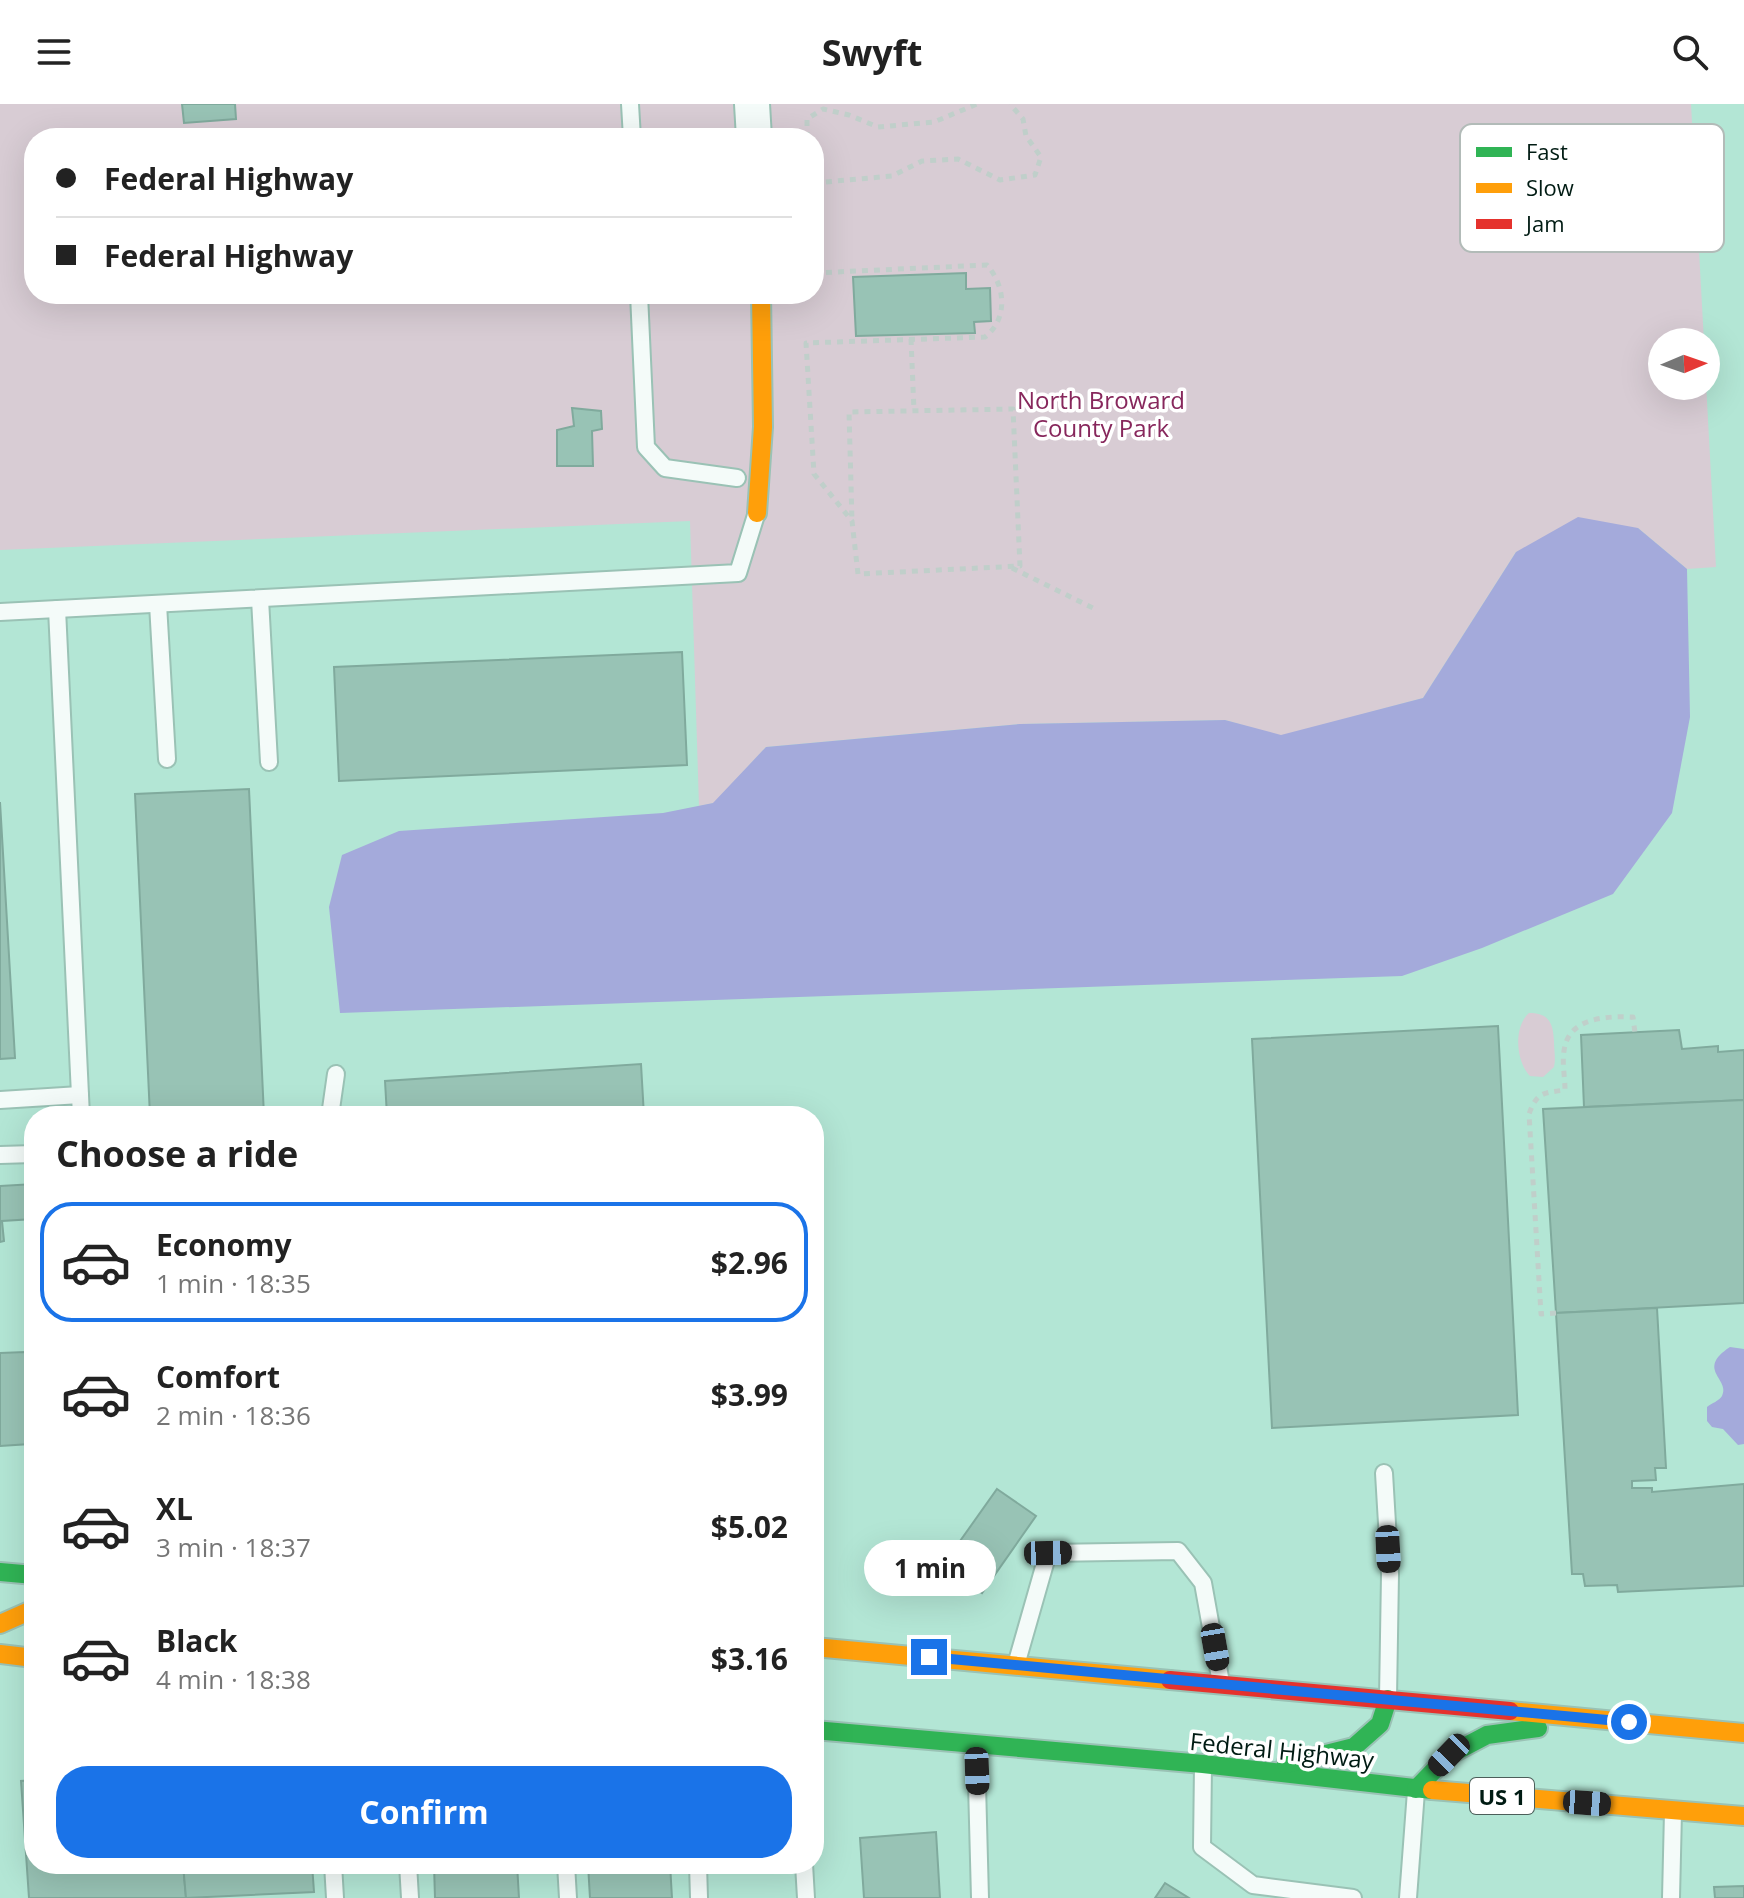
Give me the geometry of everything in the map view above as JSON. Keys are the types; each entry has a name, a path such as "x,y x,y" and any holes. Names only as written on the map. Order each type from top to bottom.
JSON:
{"main road":[{"path":"750,495 763,427 761,304"},
{"path":"0,1572 24,1574"},
{"path":"0,1624 24,1613"},
{"path":"824,1648 1744,1733"},
{"path":"0,1654 24,1657"},
{"path":"1260,1771 1354,1747 1380,1724 1388,1699"},
{"path":"1416,1789 1449,1755 1487,1735 1600,1719"},
{"name":"Federal Highway","path":"824,1731 1203,1764 1416,1789 1744,1816"}],"street":[{"path":"752,104 753,128"}],"lane":[{"path":"630,104 631,128"},
{"path":"0,612 738,573 750,495 665,468 646,447 639,304"},
{"path":"260,599 269,762"},
{"path":"158,604 167,759"},
{"path":"57,609 81,1106"},
{"path":"331,1106 336,1074"},
{"path":"0,1100 80,1095"},
{"path":"0,1155 24,1154"},
{"path":"1384,1473 1390,1574 1388,1699"},
{"path":"1016,1665 1048,1553 1178,1551 1203,1583 1221,1684"},
{"path":"976,1744 980,1898"},
{"path":"1203,1764 1202,1847 1253,1885 1353,1898"},
{"path":"1408,1898 1416,1789"},
{"path":"1671,1898 1673,1809"},
{"path":"334,1874 335,1898"},
{"path":"409,1874 410,1898"},
{"path":"567,1874 568,1898"},
{"path":"698,1874 699,1898"},
{"path":"805,1874 806,1898"}],"path":[{"path":"807,128 807,119 822,106 878,127 934,122 977,104"},
{"path":"824,182 892,176 922,161 958,159 1000,180 1035,175 1041,157 1026,136 1023,119 1010,104"},
{"path":"824,273 987,265 994,273 1001,296 1002,318 985,337 806,343 814,474 852,521"},
{"path":"911,339 914,411"},
{"path":"1013,409 1020,566 858,574 852,521 849,412 914,411 1013,409"},
{"path":"1009,566 1097,610"},
{"path":"1556,1313 1541,1314 1529,1114 1534,1100 1544,1093 1565,1090 1564,1051 1574,1029 1588,1021 1609,1016 1633,1017 1635,1033"}],"green space":[{"name":"North Broward County Park","path":"0,104 1691,104 1692,124 1460,124 1460,252 1699,252 1703,328 1648,328 1648,400 1707,400 1716,567 1687,569 1638,528 1516,552 1423,698 1281,736 1225,720 1020,724 766,747 714,803 699,806 690,521 0,550"},
{"path":"1529,1013 1545,1017 1552,1029 1554,1067 1543,1077 1530,1076 1519,1054 1520,1027"}],"water":[{"path":"1578,517 1638,528 1687,569 1690,717 1672,813 1613,894 1482,948 1402,976 340,1013 329,907 342,855 399,831 663,813 713,803 766,747 1020,724 1225,720 1281,735 1423,698 1516,552"},
{"path":"1730,1347 1744,1349 1744,1444 1738,1445 1723,1429 1712,1427 1707,1421 1707,1407 1721,1398 1723,1390 1714,1368 1715,1362"}],"building":[{"path":"182,104 235,104 236,119 184,123"},
{"path":"966,273 966,289 990,288 991,321 974,322 975,333 856,336 853,277"},
{"path":"572,408 601,411 602,429 592,431 593,466 557,466 557,430 574,426"},
{"path":"682,652 687,765 339,781 334,667"},
{"path":"249,789 264,1106 150,1106 135,794"},
{"path":"0,802 15,1058 0,1059"},
{"path":"1498,1026 1518,1415 1272,1428 1252,1039"},
{"path":"1679,1030 1682,1049 1718,1046 1718,1052 1744,1050 1744,1100 1584,1107 1581,1035"},
{"path":"641,1064 643,1106 386,1106 385,1081"},
{"path":"1744,1100 1744,1303 1556,1313 1543,1109"},
{"path":"24,1185 24,1220 2,1221 4,1241 0,1242 0,1186"},
{"path":"1657,1308 1666,1468 1655,1468 1656,1480 1632,1481 1632,1488 1652,1488 1652,1492 1744,1484 1744,1586 1618,1592 1617,1585 1585,1586 1583,1574 1572,1574 1556,1313"},
{"path":"24,1352 24,1444 0,1446 0,1353"},
{"path":"997,1489 1036,1516 982,1593 943,1565"},
{"path":"21,1781 24,1781 24,1825"},
{"path":"936,1832 940,1898 864,1898 860,1838"},
{"path":"27,1874 184,1874 186,1898 29,1898"},
{"path":"184,1874 313,1874 314,1892 186,1898"},
{"path":"434,1874 518,1874 519,1898 435,1898"},
{"path":"589,1874 671,1874 672,1898 590,1898"},
{"path":"1165,1883 1189,1898 1155,1898"},
{"path":"1744,1886 1744,1898 1715,1898 1714,1887"}],"traffic: fast":[{"path":"0,1572 24,1574"},
{"path":"1286,1764 1354,1747 1380,1724 1388,1699"},
{"path":"1416,1789 1449,1755 1487,1735 1538,1728"},
{"path":"824,1731 1203,1764 1432,1790"}],"traffic: slow":[{"path":"757,513 763,427 761,304"},
{"path":"0,1624 24,1613"},
{"path":"824,1648 1170,1680"},
{"path":"0,1654 24,1657"},
{"path":"1510,1711 1744,1733"},
{"path":"1432,1790 1744,1816"}],"traffic: jam":[{"path":"1170,1680 1510,1711"}],"route":[{"path":"929,1657 1629,1722"}]}
